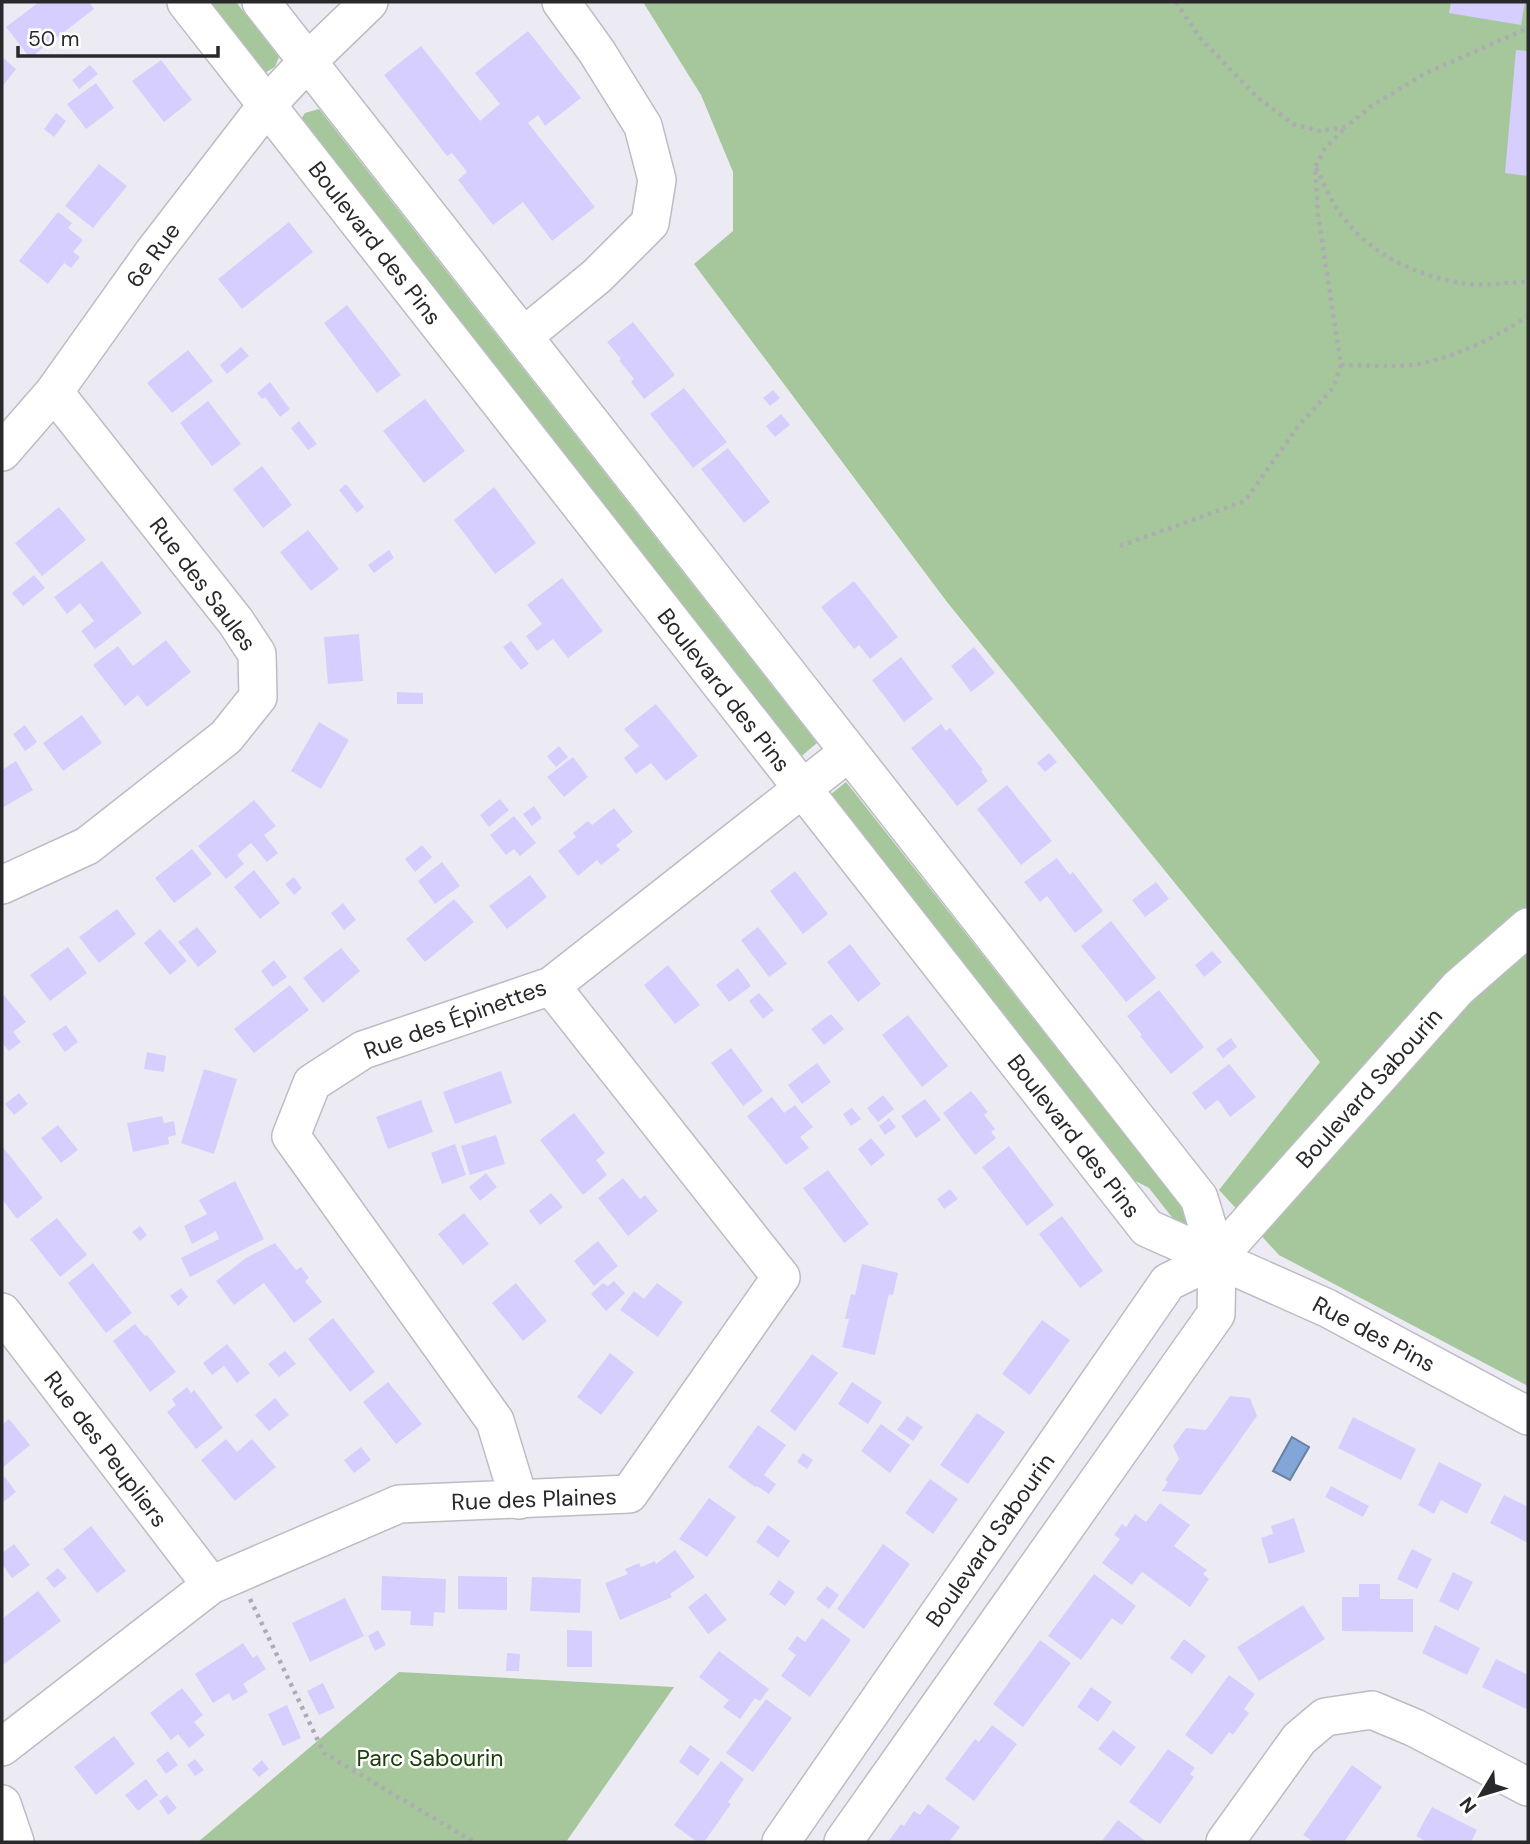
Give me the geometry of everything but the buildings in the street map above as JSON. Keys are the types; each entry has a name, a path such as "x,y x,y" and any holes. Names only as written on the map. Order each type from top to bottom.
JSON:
{"street":[{"name":"Boulevard des Pins","path":"186,2 1147,1228 1217,1258"},
{"path":"261,2 1199,1198 1217,1258 1216,1314 843,1842"},
{"name":"6e Rue","path":"2,452 54,392 153,253 267,105 307,61 369,2"},
{"path":"524,336 597,276 650,223 657,180 643,126 597,52 561,2"},
{"name":"Rue des Saules","path":"2,885 87,846 226,737 258,697 257,654 236,622 54,392"},
{"name":"Rue des Épinettes","path":"519,1500 495,1421 291,1136 312,1083 363,1050 551,986 849,752"},
{"path":"2,914 87,846"},
{"name":"Boulevard Sabourin","path":"781,1842 1168,1282 1217,1258 1458,988 1528,927"},
{"name":"Rue des Plaines","path":"2,1747 224,1579 399,1504 629,1494 781,1277 551,986"},
{"name":"Rue des Pins","path":"1217,1258 1326,1308 1528,1416"},
{"name":"Rue des Peupliers","path":"5,1324 224,1579"},
{"path":"1226,1842 1299,1739 1325,1717 1372,1710 1415,1728 1528,1787"},
{"path":"2,1804 15,1842"}],"path":[{"path":"1176,2 1199,38 1257,97 1293,124 1319,131 1346,127"},
{"path":"1120,546 1245,501 1299,425 1333,388 1341,365 1318,215 1315,167 1325,148 1370,107 1424,74 1528,28"},
{"path":"1315,167 1336,208 1364,239 1395,263 1429,276 1471,284 1528,282"},
{"path":"1341,365 1418,364 1455,353 1511,328 1528,316"},
{"path":"224,1579 324,1753 474,1842"}],"green space":[{"path":"201,2 236,2 279,57 275,67 263,74"},
{"path":"643,2 1528,2 1528,1386 1279,1255 1219,1190 1320,1062 947,602 694,264 733,231 733,172 701,95"},
{"path":"319,109 817,743 797,760 301,119 305,113"},
{"path":"846,782 1194,1222 1182,1230 1149,1188 1120,1173 825,799"},
{"name":"Parc Sabourin","path":"399,1672 674,1687 566,1842 198,1842"}],"water":[{"path":"1292,1437 1309,1447 1290,1480 1273,1471"}]}
